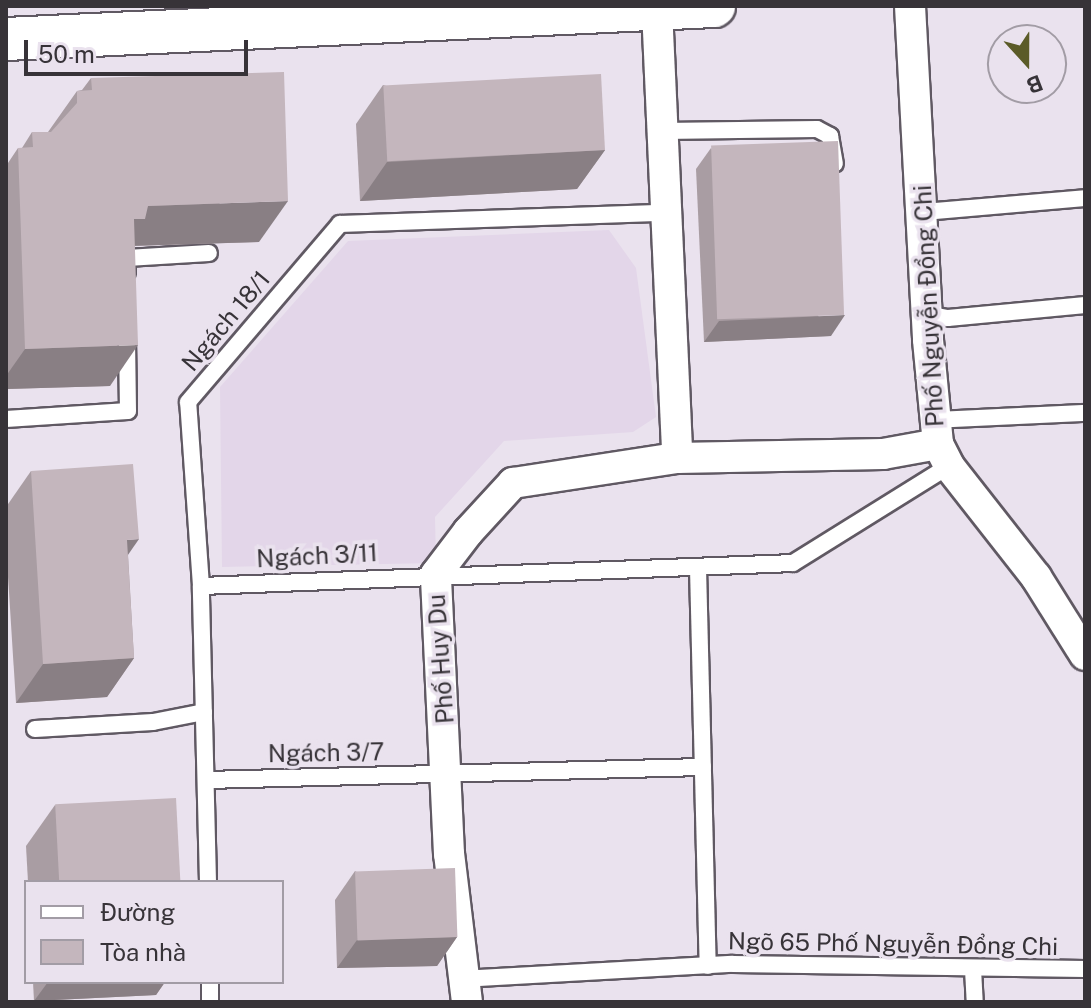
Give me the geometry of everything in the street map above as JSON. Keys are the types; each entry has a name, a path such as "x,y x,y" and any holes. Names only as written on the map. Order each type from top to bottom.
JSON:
{"main road":[{"path":"6,39 714,6"}],"street":[{"name":"Phố Nguyễn Đổng Chi","path":"910,6 927,314 940,443"},
{"path":"657,9 663,213 677,458"},
{"path":"940,443 1036,577 1085,655"},
{"name":"Phố Huy Du","path":"464,990 447,774 436,574 513,483 677,458 883,454 940,443"}],"lane":[{"path":"662,131 817,129 830,136 837,179"},
{"path":"923,212 1085,198"},
{"name":"Ngách 18/1","path":"208,880 201,586 188,402 340,224 663,213"},
{"path":"127,289 127,258 209,253"},
{"path":"927,314 948,318 1085,305"},
{"path":"6,419 128,411 127,319"},
{"path":"940,443 1085,413"},
{"name":"Ngách 3/11","path":"201,586 436,574 793,563 940,443"},
{"path":"698,568 708,966"},
{"path":"35,729 153,722 204,712"},
{"name":"Ngách 3/7","path":"206,780 703,767"},
{"name":"Ngõ 65 Phố Nguyễn Đổng Chi","path":"464,990 708,966 783,963 1085,969"},
{"path":"973,969 975,1002"}],"shaded area":[{"path":"609,230 636,268 656,417 633,432 504,441 435,517 436,563 222,567 220,387 348,241"}],"building":[{"path":"284,72 288,201 148,206 145,219 134,219 138,345 25,349 18,148 33,147 32,132 51,132 77,103 77,91 92,90 91,78"},
{"path":"601,74 605,150 387,161 383,85"},
{"path":"838,141 844,315 717,319 711,145"},
{"path":"133,464 139,539 127,540 134,658 43,664 31,471"},
{"path":"176,798 180,880 59,880 55,804"},
{"path":"455,868 457,937 357,940 355,871"}]}
